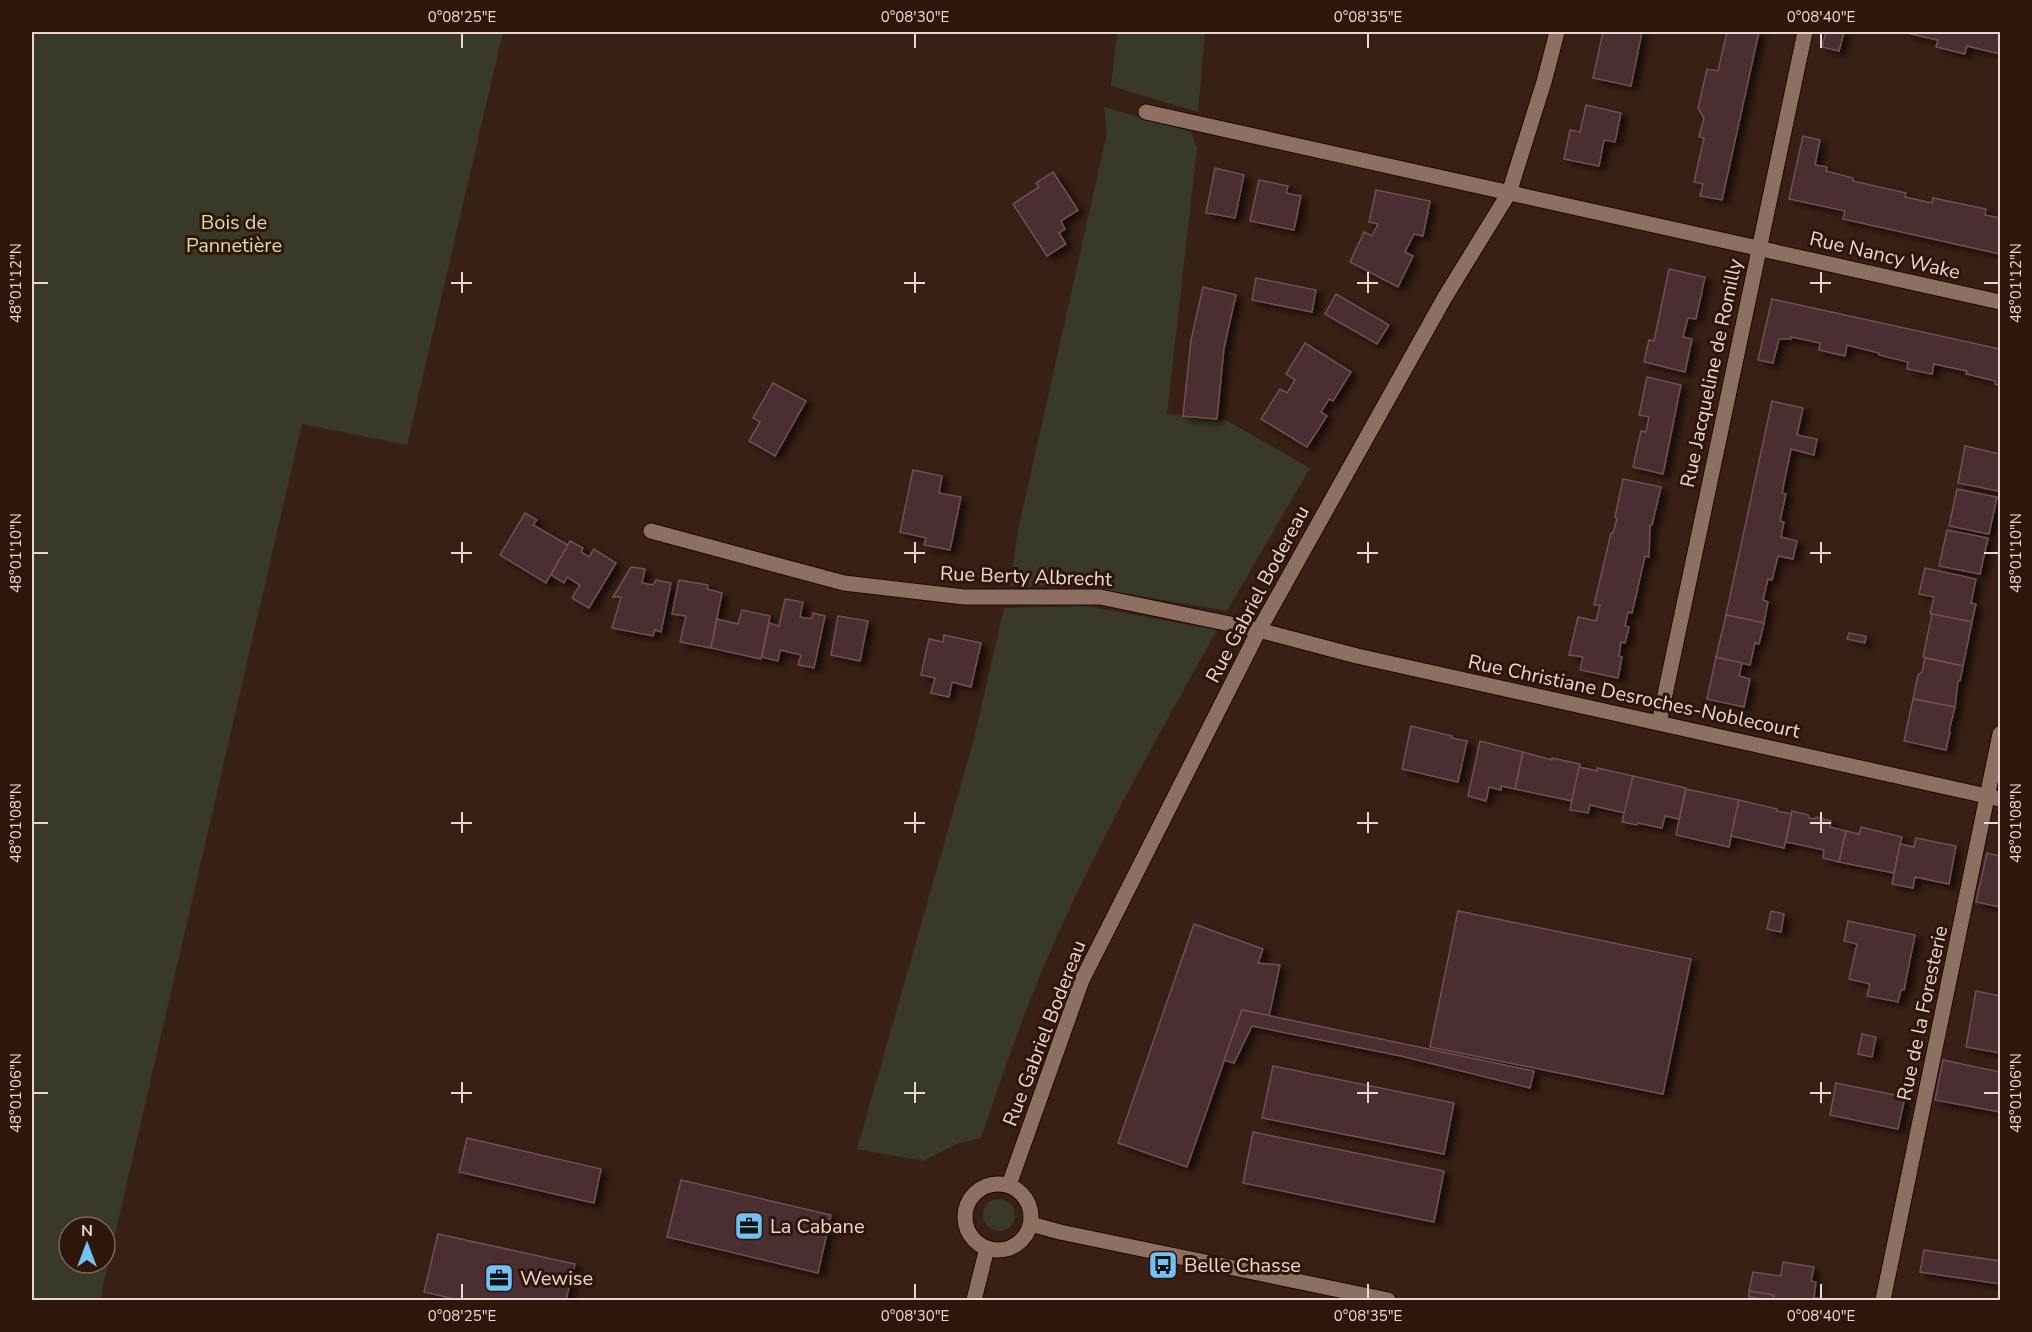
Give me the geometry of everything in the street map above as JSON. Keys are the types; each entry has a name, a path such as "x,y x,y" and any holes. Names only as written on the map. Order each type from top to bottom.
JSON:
{"street":[{"name":"Rue Gabriel Bodereau","path":"1009,1185 1082,980 1259,630 1445,297 1509,193 1544,82 1557,32"},
{"name":"Rue Jacqueline de Romilly","path":"1659,723 1805,32"},
{"name":"Rue Nancy Wake","path":"1146,112 2001,302"},
{"name":"Rue Berty Albrecht","path":"651,531 844,582 964,597 1100,597 1259,630"},
{"name":"Rue Christiane Desroches-Noblecourt","path":"1259,630 1357,656 1994,797"},
{"name":"Rue de la Foresterie","path":"1883,1300 1994,797 2001,734"},
{"path":"1009,1185 1025,1196 1032,1214 1031,1224 1022,1240 1015,1246 996,1250 987,1248 978,1244 967,1228 966,1208 973,1195 986,1186 1009,1185"},
{"path":"1031,1224 1388,1300"},
{"path":"974,1300 987,1248"}],"green space":[{"name":"Bois de Pannetière","path":"32,32 503,32 407,445 302,424 117,1226 117,1215 57,1215 57,1275 106,1275 100,1300 32,1300"},
{"path":"1117,32 1205,32 1198,112 1111,86"},
{"path":"1104,107 1191,132 1197,148 1167,414 1226,420 1310,468 1227,611 1087,587 1010,586 1018,530 1107,133"},
{"path":"1087,606 1217,630 1099,848 1056,938 1029,1002 981,1138 959,1143 923,1161 857,1149 974,739 1004,608"},
{"path":"999,1199 1011,1203 1015,1215 1011,1227 999,1231 987,1227 983,1215 987,1203"}],"building":[{"path":"1603,32 1642,32 1631,86 1593,78"},
{"path":"1727,32 1759,32 1722,200 1700,196 1703,184 1694,182 1704,138 1699,137 1704,118 1698,108 1707,69 1718,71"},
{"path":"1826,32 1844,32 1839,51 1822,47"},
{"path":"1902,32 2000,32 2000,54 1967,46 1965,54 1936,47 1938,40"},
{"path":"1586,105 1621,113 1615,142 1604,140 1599,166 1564,159 1570,130 1580,132"},
{"path":"1803,136 1820,140 1815,165 1827,167 1826,171 1853,178 1853,181 1906,193 1905,197 1932,203 1933,198 1986,209 1985,215 2000,218 2000,254 1843,219 1845,211 1789,199"},
{"path":"1215,168 1244,175 1235,218 1206,213"},
{"path":"1053,172 1078,210 1061,221 1065,229 1059,233 1066,244 1047,256 1013,204 1039,187 1036,183"},
{"path":"1259,180 1288,186 1286,193 1301,196 1294,230 1250,221"},
{"path":"1376,190 1430,201 1423,236 1414,234 1405,252 1413,256 1398,287 1350,262 1364,232 1372,236 1378,224 1369,222"},
{"path":"1669,269 1705,277 1696,319 1688,318 1683,337 1692,339 1685,372 1644,362 1649,340 1654,341"},
{"path":"1256,278 1316,290 1312,312 1252,300"},
{"path":"1203,287 1236,295 1224,348 1217,419 1183,416 1191,340"},
{"path":"1336,294 1389,325 1377,344 1325,314"},
{"path":"1772,299 2000,349 2000,386 1995,384 1995,381 1966,374 1967,371 1934,364 1932,374 1907,369 1908,362 1879,355 1879,353 1847,345 1845,356 1819,350 1820,343 1791,337 1791,339 1779,339 1773,363 1758,360"},
{"path":"1305,343 1351,372 1333,401 1329,399 1321,412 1327,416 1307,447 1261,419 1280,389 1287,393 1295,380 1286,374"},
{"path":"1647,377 1681,385 1663,474 1633,467 1641,431 1646,432 1649,417 1639,415"},
{"path":"773,383 806,401 775,456 749,441 760,422 753,418"},
{"path":"1772,401 1803,408 1797,435 1817,439 1814,455 1791,449 1782,493 1786,494 1780,521 1784,522 1781,537 1797,541 1793,559 1778,556 1772,580 1768,579 1763,600 1768,602 1764,623 1726,615"},
{"path":"1965,446 2000,454 1998,491 1958,483"},
{"path":"913,470 942,476 939,493 961,497 950,550 924,545 926,538 900,532"},
{"path":"1623,479 1661,487 1652,525 1650,525 1649,557 1645,556 1632,613 1628,612 1625,626 1629,627 1625,643 1621,642 1619,656 1622,657 1618,678 1580,670 1583,657 1569,655 1578,617 1596,621 1600,605 1594,605 1611,533 1613,533 1617,519 1615,517"},
{"path":"1957,489 1997,497 1989,534 1949,526"},
{"path":"525,513 537,520 533,525 568,545 546,583 500,555"},
{"path":"1947,530 1988,538 1980,574 1939,566"},
{"path":"570,541 583,548 581,552 589,557 594,549 616,563 589,608 572,598 580,585 567,577 564,583 551,575"},
{"path":"631,567 645,569 642,583 653,585 656,580 671,583 661,632 655,630 653,636 612,628 621,597 613,597"},
{"path":"1925,568 1976,579 1971,603 1976,604 1972,622 1930,614 1934,597 1919,594"},
{"path":"679,580 708,585 707,589 722,593 711,648 680,642 686,616 672,614"},
{"path":"785,599 803,602 800,617 811,619 813,613 825,616 814,668 798,665 801,655 780,650 778,661 762,657 769,623 779,626"},
{"path":"742,610 770,616 761,659 711,648 717,619 738,624"},
{"path":"1932,614 1972,622 1963,666 1923,657"},
{"path":"1726,615 1764,623 1759,644 1755,643 1750,665 1716,657"},
{"path":"838,616 868,621 860,661 831,655"},
{"path":"1849,633 1866,636 1865,643 1847,639"},
{"path":"944,635 981,643 971,687 952,682 949,697 931,693 935,678 921,675 929,639 943,642"},
{"path":"1716,657 1742,663 1739,676 1750,679 1744,707 1707,699"},
{"path":"1925,658 1963,666 1960,681 1958,681 1955,707 1913,699 1918,675 1922,672"},
{"path":"1913,699 1955,707 1946,750 1904,741"},
{"path":"1411,726 1467,741 1458,782 1402,769"},
{"path":"1480,741 1523,752 1515,789 1501,786 1501,790 1489,787 1486,801 1468,796"},
{"path":"1523,752 1552,760 1552,758 1580,764 1572,801 1515,789"},
{"path":"1579,767 1597,771 1597,768 1633,776 1625,813 1590,805 1588,813 1570,810"},
{"path":"1633,776 1686,788 1679,819 1665,816 1662,828 1622,822"},
{"path":"1686,789 1739,800 1729,847 1676,835"},
{"path":"1739,800 1792,814 1784,848 1731,836"},
{"path":"1792,811 1808,815 1809,818 1816,819 1816,817 1831,821 1830,827 1846,831 1839,862 1823,858 1824,850 1786,842"},
{"path":"1861,827 1902,837 1894,873 1839,862 1846,831 1859,834"},
{"path":"1916,838 1956,846 1949,884 1915,877 1913,888 1892,884 1900,844 1914,847"},
{"path":"1987,853 2000,856 2000,907 1976,902"},
{"path":"1458,911 1691,959 1663,1094 1430,1047"},
{"path":"1771,911 1784,914 1781,932 1767,929"},
{"path":"1848,921 1915,935 1904,990 1901,990 1898,1002 1867,996 1870,984 1849,979 1857,944 1844,941"},
{"path":"1194,924 1263,949 1258,963 1280,965 1269,1016 1242,1010 1187,1167 1118,1143"},
{"path":"1976,991 2000,996 2000,1053 1966,1047"},
{"path":"1242,1010 1534,1071 1530,1088 1401,1056 1252,1026 1234,1063 1224,1060"},
{"path":"1862,1034 1876,1037 1872,1057 1858,1054"},
{"path":"1943,1060 2000,1072 2000,1112 1935,1100"},
{"path":"1273,1066 1454,1103 1444,1154 1262,1118"},
{"path":"1836,1083 1905,1097 1898,1129 1830,1115"},
{"path":"1253,1132 1444,1171 1434,1222 1243,1183"},
{"path":"467,1138 601,1169 594,1203 459,1172"},
{"name":"La Cabane","path":"681,1180 831,1215 818,1273 667,1237"},
{"name":"Wewise","path":"438,1234 575,1264 566,1300 459,1300 424,1292"},
{"path":"1924,1250 2000,1261 2000,1284 1920,1272"},
{"path":"1783,1262 1814,1267 1811,1281 1816,1282 1814,1298 1824,1300 1773,1300 1774,1295 1749,1291 1753,1272 1781,1276"},
{"path":"1749,1291 1774,1295 1773,1300 1749,1297"}],"place":[{"name":"La Cabane","path":"749,1226"},
{"name":"Belle Chasse","path":"1163,1265"},
{"name":"Wewise","path":"499,1278"}]}
